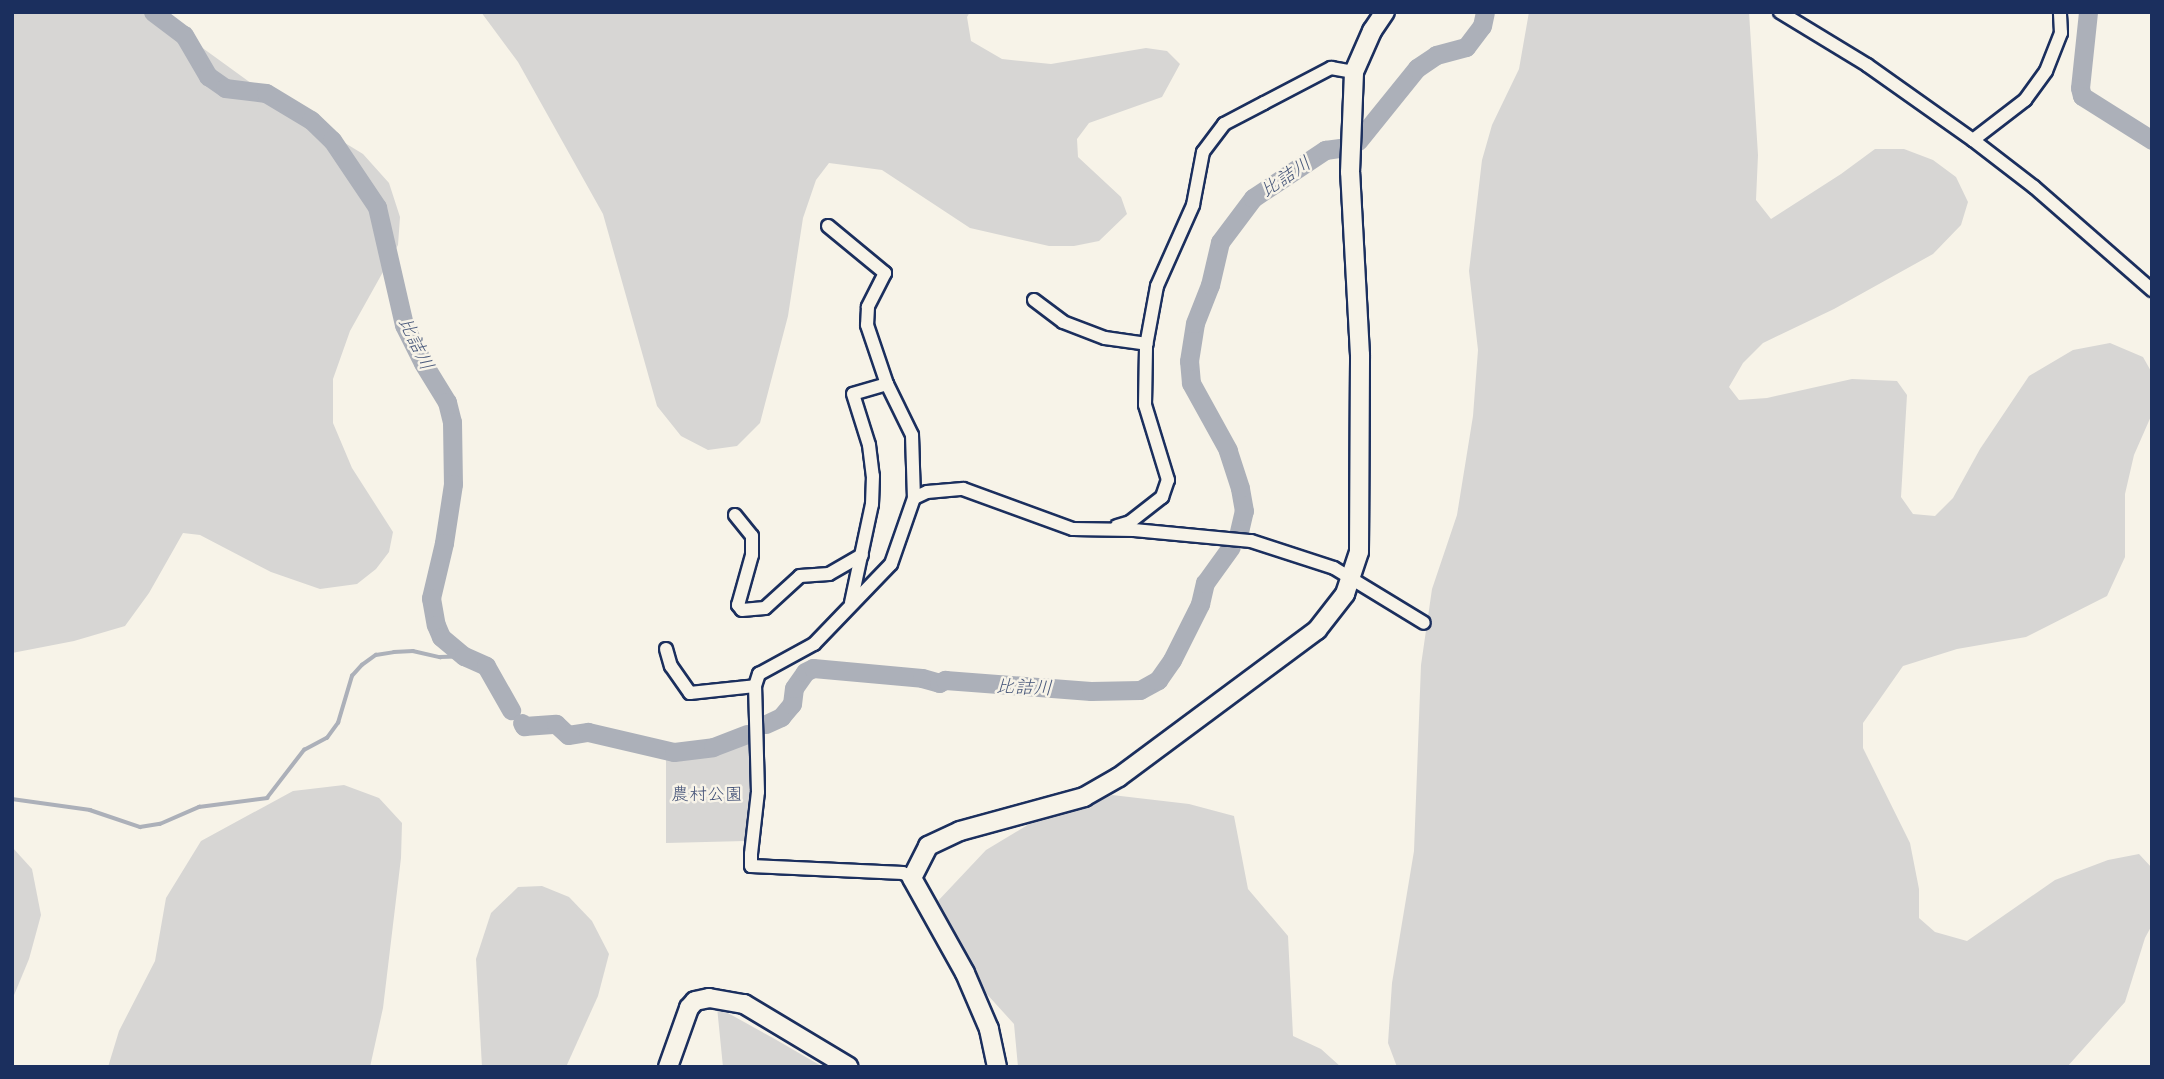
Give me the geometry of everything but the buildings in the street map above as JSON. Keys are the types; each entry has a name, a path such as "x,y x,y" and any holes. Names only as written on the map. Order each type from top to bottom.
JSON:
{"street":[{"path":"912,878 928,846 943,837 1084,797 1119,777 1317,629 1345,594 1359,552 1360,355 1350,172 1354,72 1372,32 1385,12"},
{"path":"1780,12 1867,65 1973,140 2034,187 2152,290"},
{"path":"1973,140 2025,100 2046,71 2061,33 2060,12"},
{"path":"1107,530 1130,522 1162,497 1168,480 1145,405 1147,344 1157,286 1193,205 1203,152 1224,124 1331,68 1354,72"},
{"path":"828,226 886,273 868,307 867,325 887,384 912,435 914,498 891,564 814,644 760,674 755,686 758,792 751,866 903,873 912,878 970,984 989,1029 997,1067"},
{"path":"1034,300 1063,322 1105,338 1147,344"},
{"path":"851,604 872,504 873,476 869,445 853,394 887,384"},
{"path":"914,498 927,492 963,489 1073,529 1251,541 1299,554 1351,577 1424,624"},
{"path":"735,515 752,536 750,565 738,605 741,610 765,608 800,576 829,574 862,555"},
{"path":"666,649 671,666 690,694 755,686"},
{"path":"668,1067 689,1008 695,1001 709,998 744,1004 849,1067"}],"green space":[{"path":"12,12 153,12 273,99 363,154 389,183 400,217 398,245 350,331 333,379 333,423 352,468 393,532 389,552 376,569 357,584 320,589 271,572 200,535 183,533 149,593 125,626 74,641 12,653"},
{"path":"481,12 970,12 967,17 971,41 1002,59 1051,64 1146,48 1167,51 1180,64 1162,97 1089,123 1077,139 1078,157 1121,197 1127,214 1099,241 1074,246 1049,246 970,228 882,170 829,163 816,180 803,218 788,316 760,423 737,446 708,450 681,436 657,406 603,214 518,62"},
{"path":"1529,12 1749,12 1758,155 1756,200 1771,219 1875,149 1904,149 1933,160 1956,177 1968,202 1961,225 1933,254 1834,309 1763,343 1743,363 1729,387 1739,400 1767,398 1852,379 1897,381 1907,395 1901,497 1913,514 1935,516 1953,498 1980,449 2029,376 2073,350 2110,343 2143,357 2152,373 2152,414 2134,455 2125,494 2125,557 2107,596 2026,637 1957,649 1903,666 1863,723 1863,748 1910,843 1919,889 1919,918 1935,932 1967,941 2055,880 2108,860 2139,854 2152,868 2152,925 2145,938 2125,1002 2067,1067 1397,1067 1388,1043 1392,983 1414,851 1421,665 1432,589 1457,515 1473,416 1478,350 1469,271 1482,160 1492,125 1519,69"},
{"name":"農村公園","path":"751,738 750,797 745,841 666,843 666,754 725,748"},
{"path":"344,785 379,798 402,823 401,858 383,1008 370,1067 108,1067 119,1031 155,961 166,898 201,841 293,791"},
{"path":"1112,795 1189,804 1234,816 1248,889 1288,936 1293,1036 1321,1049 1341,1067 1018,1067 1014,1024 955,959 935,921 937,902 986,850 1036,820 1084,809"},
{"path":"12,847 32,869 41,915 29,959 12,1000"},
{"path":"542,886 569,897 592,921 609,954 598,996 566,1067 482,1067 476,959 491,913 518,887"},
{"path":"717,1007 773,1038 823,1067 723,1067"}],"waterway":[{"name":"比詰川","path":"153,12 184,35 208,76 225,88 266,93 311,120 332,140 377,207 404,325 447,402 452,422 453,484 444,543 431,598 436,625 441,637 464,656 486,666 511,710"},
{"name":"比詰川","path":"1358,141 1417,68 1436,55 1466,47 1482,26 1485,12"},
{"name":"比詰川","path":"2088,12 2080,88 2082,96 2152,140"},
{"name":"比詰川","path":"1238,536 1244,511 1240,488 1228,450 1191,383 1189,361 1195,323 1210,285 1220,242 1253,198 1325,150 1346,147"},
{"name":"比詰川","path":"766,724 781,717 792,704 794,688 805,672 813,668 922,678 939,683 945,680 1091,691 1140,690 1158,680 1172,660 1200,604 1205,583 1231,547"},
{"path":"12,799 90,810 140,827 160,824 199,807 267,798 304,750 327,738 338,723 352,676 362,665 376,655 394,652 413,651 440,657 464,656"},
{"name":"比詰川","path":"522,723 524,726 556,724 568,735 588,732 674,752 713,747 747,734"}]}
